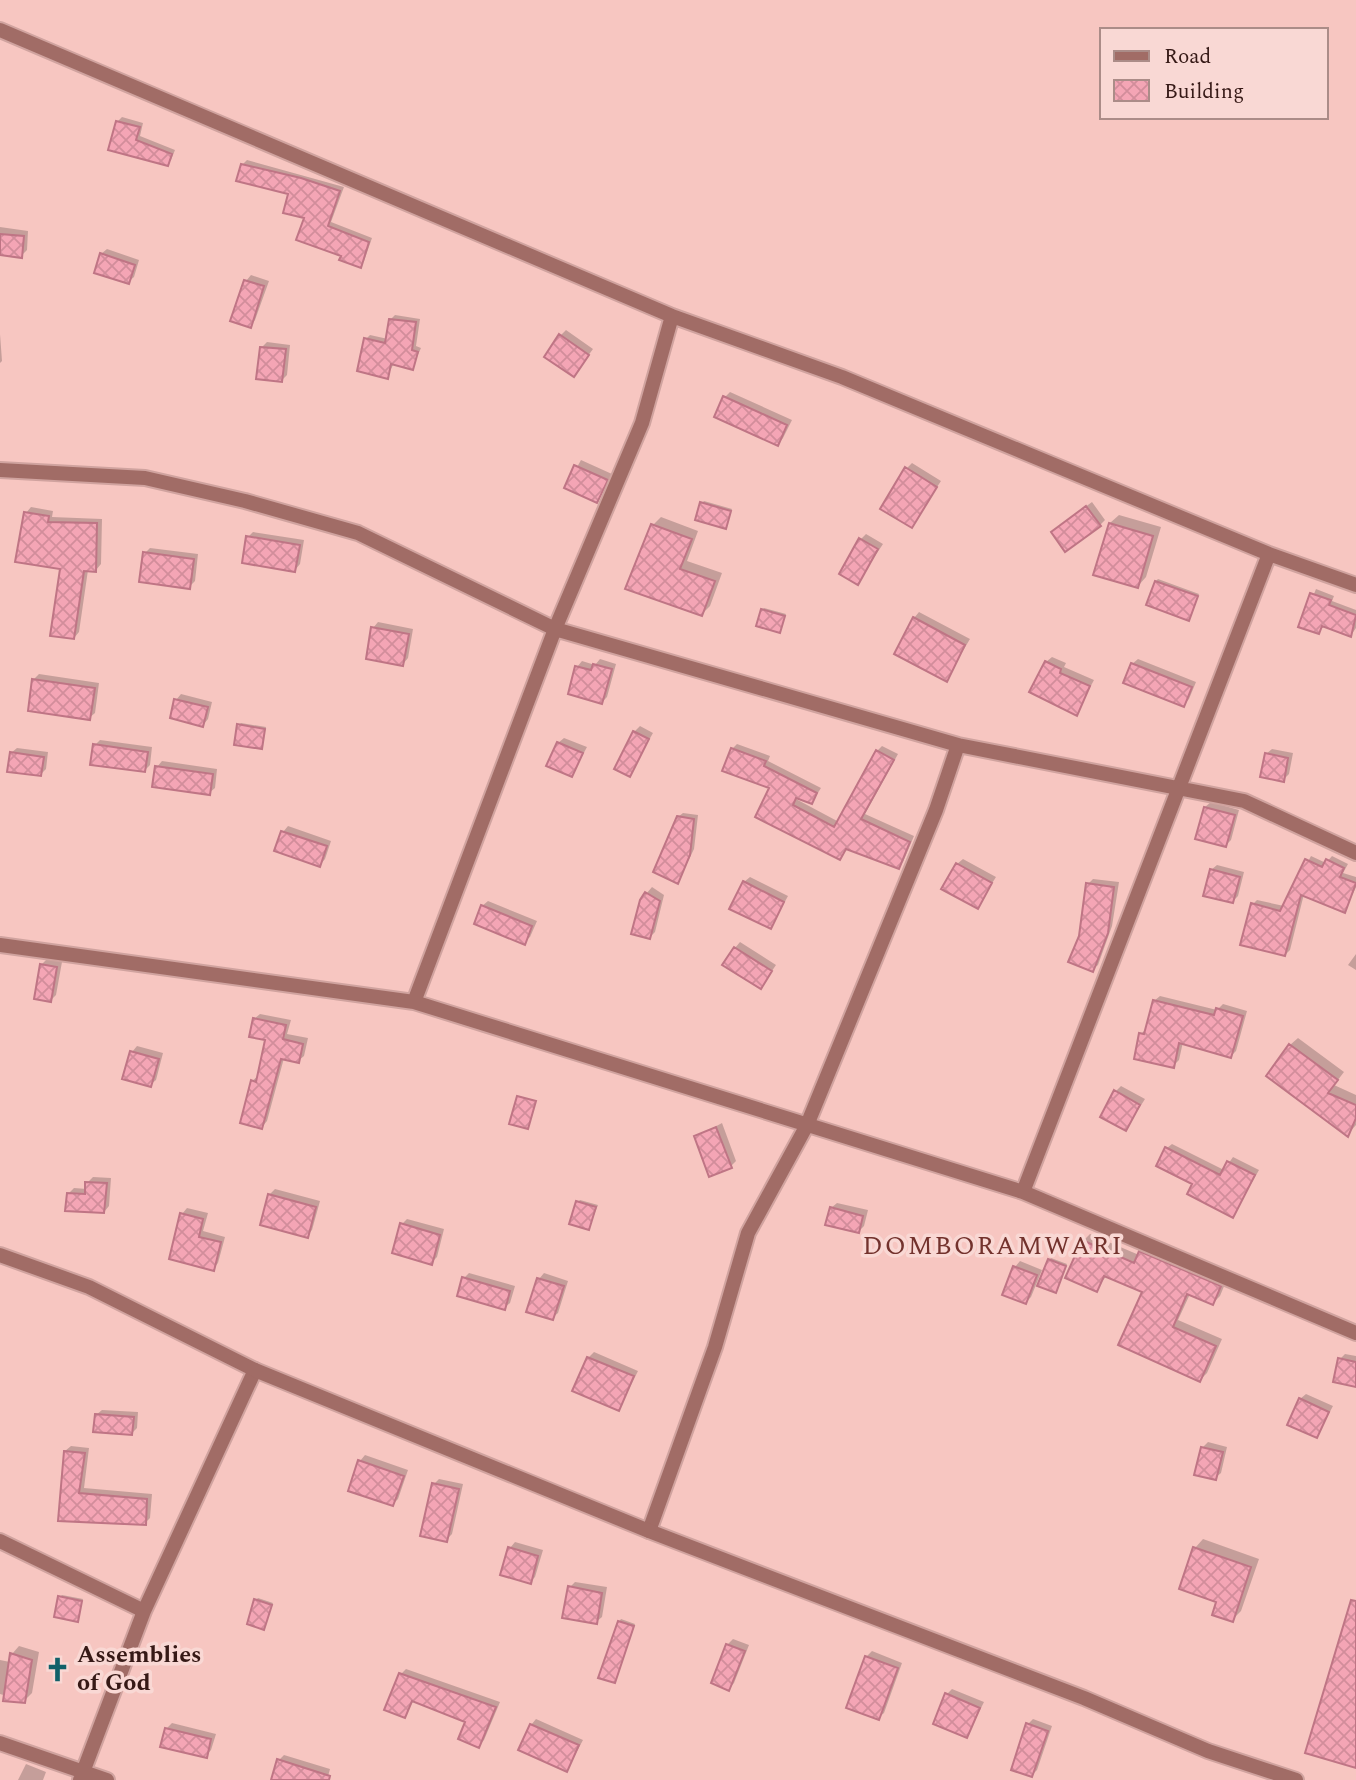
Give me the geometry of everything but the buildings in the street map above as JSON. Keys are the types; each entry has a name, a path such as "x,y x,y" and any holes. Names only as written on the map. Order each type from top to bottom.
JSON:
{"street":[{"path":"0,30 672,316 842,377 1269,554 1356,585"},
{"path":"414,1002 555,629 642,423 672,316"},
{"path":"0,470 145,478 245,501 345,529 555,629 958,745 1244,801 1356,853"},
{"path":"1023,1192 1269,554"},
{"path":"649,1531 715,1347 748,1233 807,1125 936,810 958,745"},
{"path":"0,944 414,1002 1023,1192 1356,1333"},
{"path":"0,1255 89,1287 254,1370 649,1531 1084,1698 1208,1751 1296,1780"},
{"path":"81,1775 144,1611 254,1370"},
{"path":"0,1541 144,1611"},
{"path":"0,1743 81,1775 107,1780"}],"place":[{"name":"Assemblies of God","path":"57,1669"}],"district":[{"name":"DOMBORAMWARI","path":"993,1246"}]}
